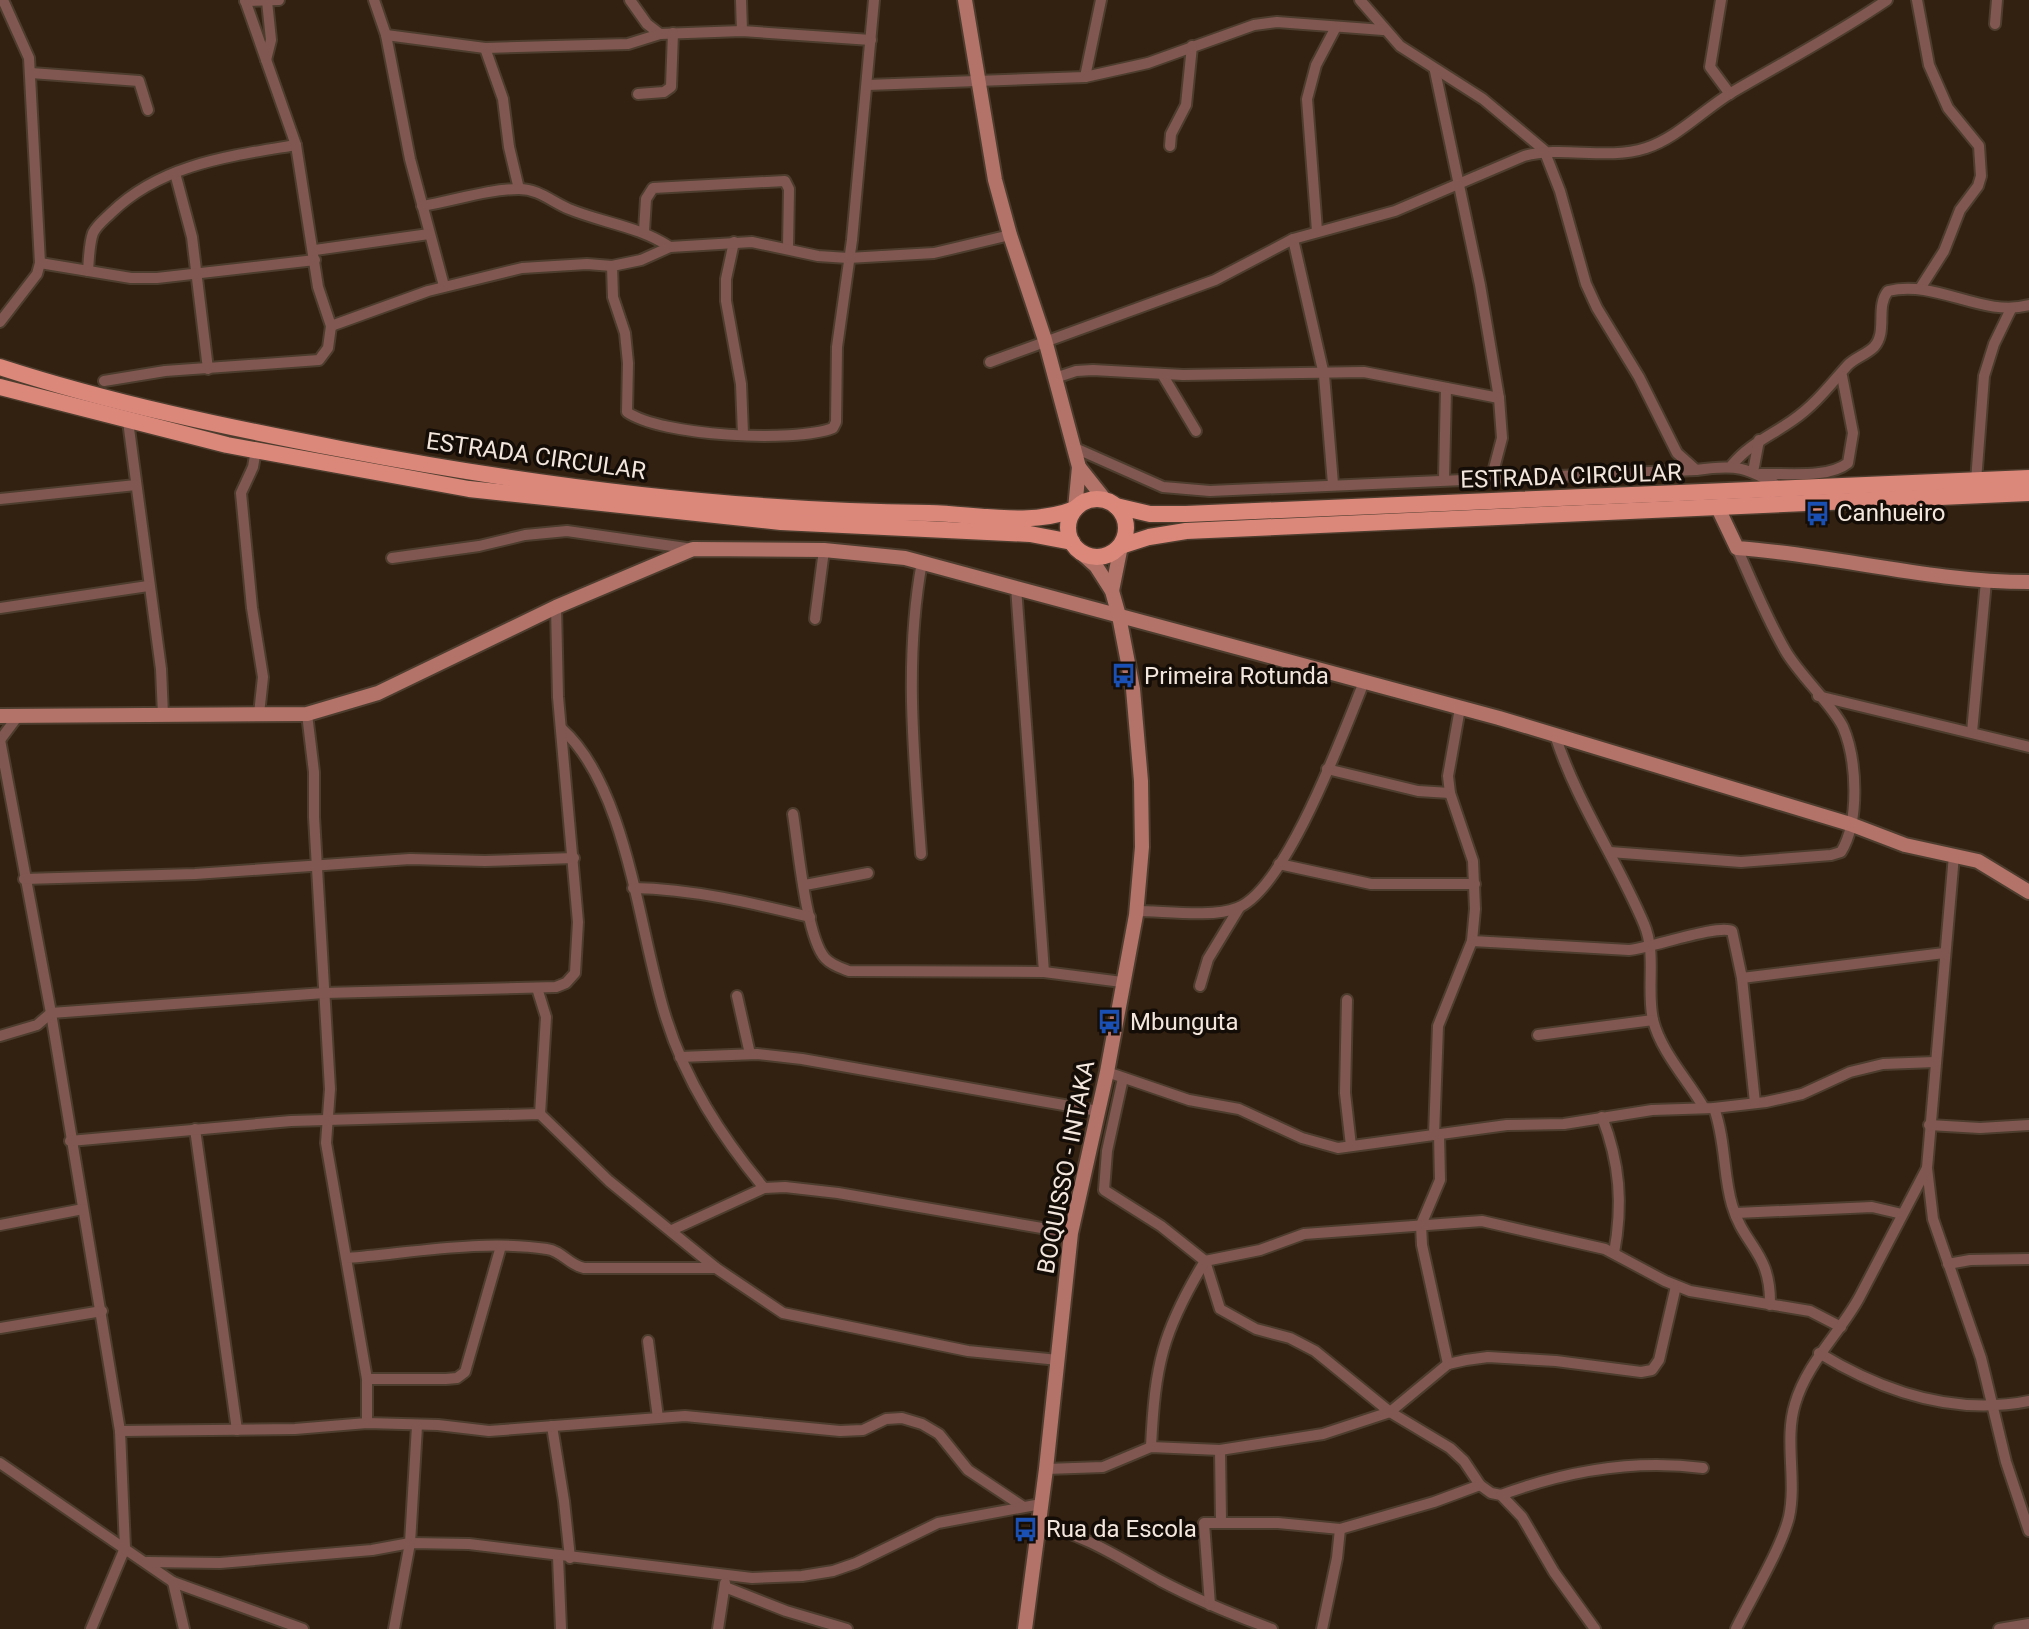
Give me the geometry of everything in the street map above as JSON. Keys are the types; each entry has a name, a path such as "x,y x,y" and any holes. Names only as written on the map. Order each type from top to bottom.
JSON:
{"main road":[{"name":"ESTRADA CIRCULAR","path":"0,367 230,428 472,474 700,500 862,513 1037,519 1075,509"},
{"name":"ESTRADA CIRCULAR","path":"0,387 128,421 256,450 469,489 768,520 1030,534 1074,546"},
{"name":"ESTRADA CIRCULAR","path":"1111,504 1150,514 1186,514 2029,478"},
{"name":"ESTRADA CIRCULAR","path":"1121,546 1149,537 1186,531 2029,493"},
{"path":"1089,501 1111,504 1125,521 1121,546 1104,556 1094,557 1074,546 1069,522 1075,509 1089,501"}],"street":[{"path":"0,322 37,275 40,263 31,74 24,41 3,0"},
{"path":"104,381 319,360 328,348 331,326 318,287 296,145 245,0 279,0"},
{"path":"374,0 386,35 410,159 444,286"},
{"path":"630,0 647,24 660,34"},
{"path":"741,0 742,31"},
{"path":"612,266 613,297 625,333 627,412 645,422 675,430 782,434 833,428 836,422 837,347 874,0"},
{"path":"965,0 995,180 1045,340 1079,467 1075,509"},
{"path":"1085,77 1101,0"},
{"path":"1360,0 1383,30 1435,71 1483,99 1544,150 1560,191 1586,284 1639,377 1677,453 1696,470"},
{"path":"1721,0 1710,67 1730,94"},
{"path":"990,362 1215,280 1293,239 1395,211 1482,172 1544,150 1583,155 1623,154 1649,147 1730,94 1832,37 1887,0"},
{"path":"1917,0 1929,65 1948,108 1979,146 1981,176 1978,186 1960,210 1944,251 1921,287"},
{"path":"1995,24 1997,0"},
{"path":"266,60 271,40 267,1"},
{"path":"867,85 977,78 1085,77 1118,72 1254,25 1277,23 1383,30"},
{"path":"1317,231 1307,99 1316,65 1336,27"},
{"path":"386,35 485,48 628,44 660,34 742,31 871,40"},
{"path":"638,94 664,92 671,87 673,33"},
{"path":"1170,146 1171,134 1186,104 1192,46"},
{"path":"485,48 503,99 509,147 520,189"},
{"path":"1435,71 1450,132 1457,185 1480,285 1499,398 1501,452 1492,476"},
{"path":"31,74 139,81 148,110"},
{"path":"88,271 91,242 98,226 136,191 175,173 231,156 296,145"},
{"path":"175,173 192,237 208,369"},
{"path":"644,231 646,199 653,188 785,181 789,189 788,248"},
{"path":"422,206 520,189 544,195 566,208 604,221 644,231 670,247"},
{"path":"40,263 131,278 198,275 429,234"},
{"path":"331,326 444,286 522,268 587,264 612,266 641,260 670,247 734,242 788,248 818,256 848,258 934,253 1010,235"},
{"path":"1293,239 1324,375 1333,484"},
{"path":"734,242 726,279 726,301 741,384 743,434"},
{"path":"1732,465 1759,440 1794,420 1842,376 1850,363 1874,347 1879,339 1881,305 1888,291 1921,287 2011,309 2029,305"},
{"path":"1976,481 1984,376 1994,344 2011,309"},
{"path":"1055,378 1076,371 1093,370 1162,374 1324,375 1364,372 1499,398"},
{"path":"1162,374 1196,431"},
{"path":"1756,473 1823,471 1841,468 1848,463 1853,433 1842,376"},
{"path":"1444,479 1446,388"},
{"path":"128,421 161,669 163,715"},
{"path":"1756,473 1759,440"},
{"path":"1075,449 1163,487 1210,491 1492,476 1696,470 1732,465 1756,473 1783,489"},
{"path":"256,450 253,467 241,493 252,608 263,677 259,714"},
{"path":"1672,470 1677,453"},
{"path":"1079,467 1111,504"},
{"path":"0,499 136,485"},
{"path":"1610,852 1741,862 1831,855 1841,852 1846,844 1854,802 1855,775 1842,726 1782,645 1718,508"},
{"path":"392,558 479,546 524,535 567,531 693,549 824,550 905,558 1555,735 1850,824 1906,845 1988,864 2029,892"},
{"path":"1074,546 1096,566 1112,591"},
{"path":"1112,591 1121,546"},
{"path":"1737,548 1798,552 1986,581 2029,582"},
{"path":"0,716 307,714 378,693 556,607 693,549"},
{"path":"815,619 824,550"},
{"path":"922,562 916,593 910,682 922,853"},
{"path":"1972,732 1986,581"},
{"path":"0,608 148,586"},
{"path":"1016,587 1044,972"},
{"name":"BOQUISSO - INTAKA","path":"1025,1629 1046,1469 1071,1233 1108,1072 1136,911 1142,847 1141,781 1133,689 1112,591"},
{"path":"0,1035 37,1025 51,1013 324,993 537,988 556,987 566,983 575,973 578,922 562,729 556,607"},
{"path":"1199,986 1208,959 1239,908 1256,894 1304,825 1364,682"},
{"path":"1818,696 2029,747"},
{"path":"1448,1364 1422,1245 1421,1225 1440,1180 1436,1135 1438,1026 1472,941 1475,884 1467,837 1450,793 1448,765 1460,708"},
{"path":"307,714 314,772 313,817 318,864 330,1122 326,1143 367,1379 367,1423"},
{"path":"18,716 0,740 51,1013 70,1141 102,1311 120,1431 125,1548 91,1629"},
{"path":"562,729 582,752 610,806 648,955 680,1057 721,1133 764,1188"},
{"path":"1555,735 1569,774 1610,852 1643,924 1651,948 1653,1020 1668,1054 1709,1108 1726,1150 1736,1213 1766,1265 1770,1305"},
{"path":"1327,769 1418,792 1450,793"},
{"path":"793,814 810,917 818,948 825,958 849,971 1044,972 1122,982"},
{"path":"1954,855 1927,1168 1933,1219 1994,1408 2006,1462 2029,1531"},
{"path":"24,879 195,874 410,859 485,861 574,858"},
{"path":"1279,864 1371,884 1475,884"},
{"path":"805,884 868,873"},
{"path":"633,888 672,889 712,895 810,917"},
{"path":"1136,911 1222,911 1239,908"},
{"path":"1472,941 1611,949 1651,948 1726,928 1734,937 1742,978 1755,1103"},
{"path":"1742,978 1944,953"},
{"path":"537,988 545,1017 540,1114"},
{"path":"737,996 750,1054"},
{"path":"1347,1000 1345,1093 1351,1146"},
{"path":"1538,1035 1653,1020"},
{"path":"680,1057 750,1054 851,1066 1098,1111"},
{"path":"1108,1072 1189,1100 1239,1109 1323,1146 1351,1146 1507,1125 1564,1124 1652,1110 1755,1103 1788,1098 1861,1069 1884,1064 1935,1062"},
{"path":"1123,1078 1107,1151 1104,1190 1161,1226 1205,1261 1220,1308 1239,1321 1290,1338 1315,1351 1390,1412 1450,1448 1464,1461 1480,1485 1491,1493 1501,1495 1526,1486 1605,1468 1644,1464 1703,1468"},
{"path":"70,1141 291,1121 540,1114 609,1181 716,1268 761,1300 796,1318 968,1351 1058,1360"},
{"path":"1602,1117 1618,1171 1620,1218 1614,1254"},
{"path":"1929,1125 1980,1128 2029,1125"},
{"path":"195,1129 237,1430"},
{"path":"1740,1626 1789,1516 1790,1432 1794,1405 1819,1353 1841,1327 1927,1168"},
{"path":"672,1230 764,1188 838,1193 1071,1233"},
{"path":"1736,1213 1872,1207 1902,1214"},
{"path":"0,1225 83,1209"},
{"path":"1151,1447 1156,1374 1162,1347 1169,1326 1205,1261 1260,1250 1304,1234 1482,1221 1614,1254 1676,1286 1810,1311 1841,1327"},
{"path":"348,1258 502,1246 555,1251 574,1266 584,1268 716,1268"},
{"path":"367,1379 446,1379 457,1378 465,1372 502,1246"},
{"path":"1948,1264 1970,1260 2029,1259"},
{"path":"1046,1469 1103,1466 1151,1447 1220,1450 1323,1434 1390,1412 1448,1364 1488,1357 1556,1360 1641,1372 1651,1370 1659,1360 1676,1286"},
{"path":"0,1328 102,1311"},
{"path":"648,1341 658,1418"},
{"path":"1819,1353 1880,1386 1965,1407 1994,1408 2029,1401"},
{"path":"2016,1404 2029,1412"},
{"path":"120,1431 237,1430 367,1423 489,1431 685,1416 841,1432 863,1430 886,1419 902,1418 922,1424 939,1434 968,1470 1022,1506"},
{"path":"394,1629 410,1543 417,1426"},
{"path":"552,1426 570,1558"},
{"path":"1220,1450 1222,1521"},
{"path":"0,1462 173,1581 303,1629"},
{"path":"1210,1605 1203,1526 1206,1522 1340,1529 1434,1502 1480,1485"},
{"path":"1501,1495 1532,1530 1554,1572 1595,1629"},
{"path":"148,1562 220,1563 372,1550 410,1543 469,1544 558,1557 752,1578 833,1571 938,1522 1041,1504"},
{"path":"1038,1524 1060,1529 1100,1546 1210,1605 1272,1629"},
{"path":"1322,1629 1340,1529"},
{"path":"558,1557 561,1629"},
{"path":"718,1629 726,1575"},
{"path":"173,1581 184,1629"},
{"path":"725,1587 786,1611 847,1629"},
{"path":"1999,1629 2029,1624"}],"place":[{"name":"Canhueiro","path":"1817,513"},
{"name":"Primeira Rotunda","path":"1124,676"},
{"name":"Mbunguta","path":"1110,1022"},
{"name":"Rua da Escola","path":"1026,1529"}]}
